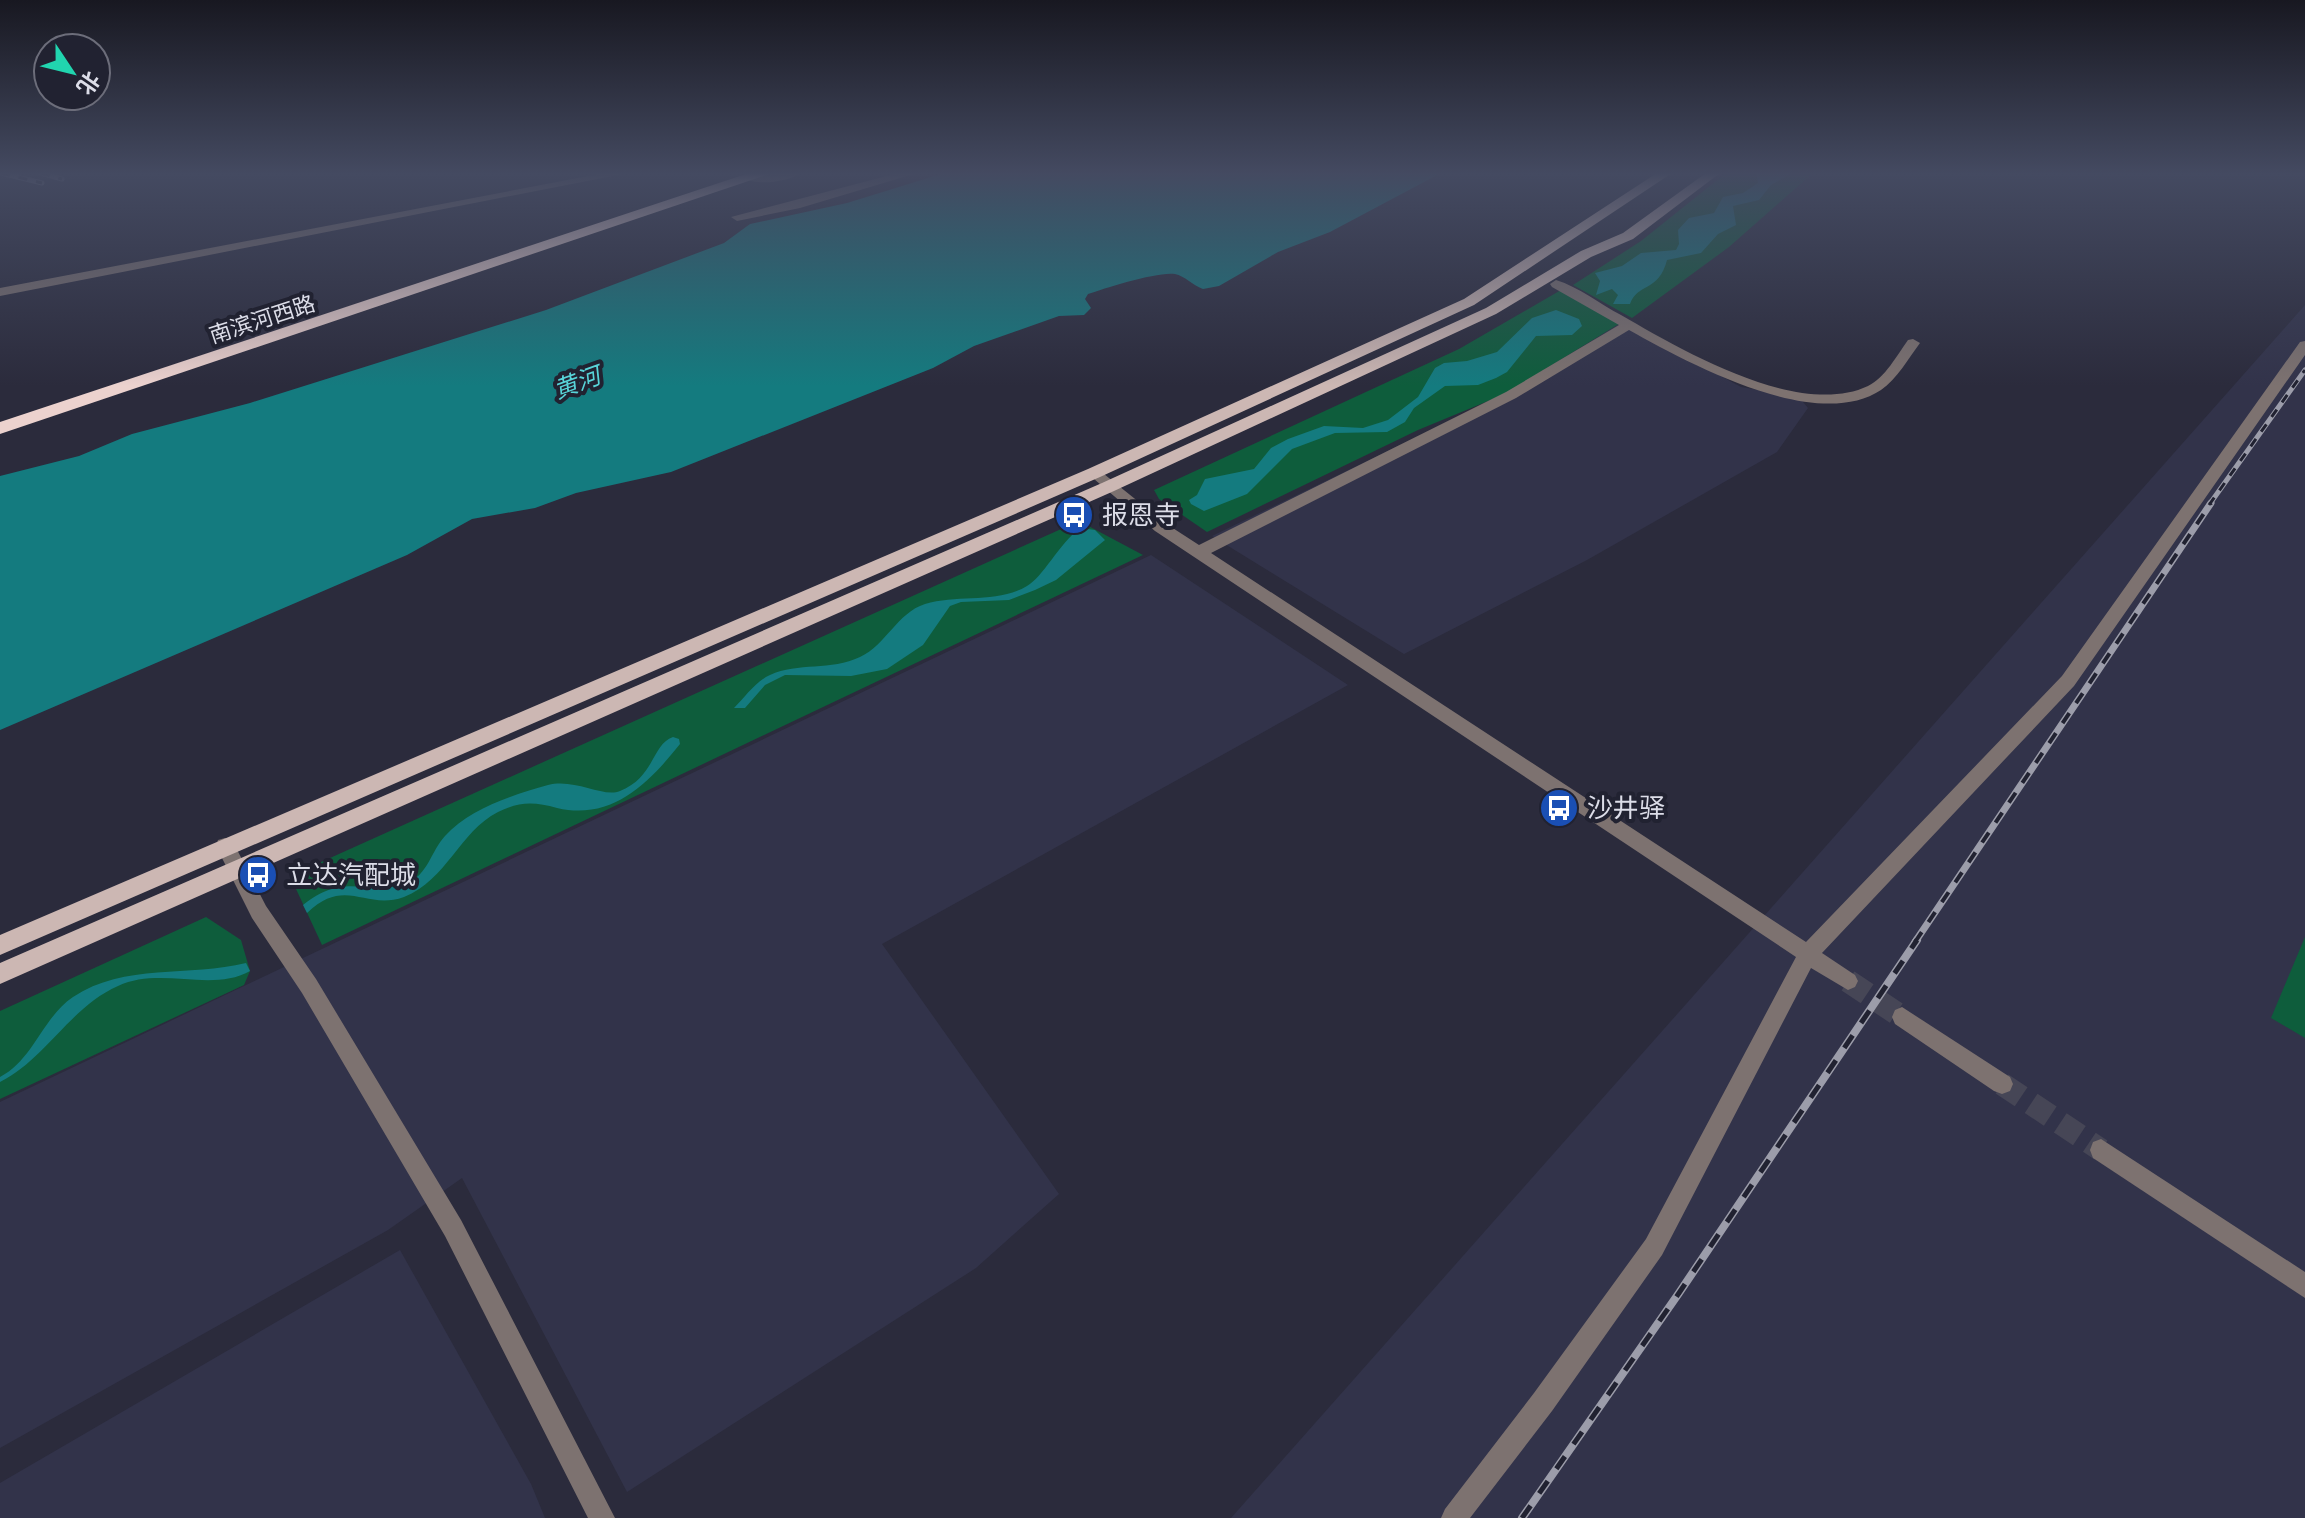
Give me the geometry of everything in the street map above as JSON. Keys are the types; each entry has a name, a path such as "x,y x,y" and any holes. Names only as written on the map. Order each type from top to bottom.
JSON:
{"highway":[{"name":"南滨河西路","path":"0,418 539,244"},
{"name":"南滨河西路","path":"0,428 547,244"}],"main road":[{"path":"1522,269 1548,244"},
{"path":"0,945 225,846 1101,480 1469,302 1560,244"},
{"path":"0,974 1101,480 1491,311 1599,244"},
{"path":"1586,254 1610,244"}],"street":[{"path":"0,292 252,244"},
{"path":"1556,284 1742,384 1844,400 1881,384 1913,343"},
{"path":"1199,552 1511,395 1630,324"},
{"path":"1454,1518 1543,1402 1654,1247 1808,954 2068,681 2305,345"},
{"path":"1101,480 1199,552 1848,981"},
{"path":"225,846 239,867 259,912 309,986 453,1228 602,1518"},
{"path":"1902,1017 2002,1084"},
{"path":"2101,1150 2305,1286"}],"shaded area":[{"path":"1637,244 1733,244 1632,318 1573,285"},
{"path":"1561,290 1622,322 1505,394 1418,430 1207,532 1159,499 1154,490 1459,349"},
{"path":"2305,305 2305,1518 1231,1518"},
{"path":"1622,322 1741,387 1798,396 1808,408 1777,452 1587,560 1404,654 1212,536 1505,394"},
{"path":"1079,521 1143,555 322,945 290,876"},
{"name":"立达汽配城","path":"1151,555 1348,685 882,944 1059,1194 976,1268 627,1492 462,1178 388,1230 0,1448 0,1102"},
{"path":"206,917 241,940 250,971 244,985 0,1099 0,1011"},
{"path":"2305,937 2305,1038 2271,1018"},
{"path":"400,1250 531,1484 545,1518 0,1518 0,1483"}],"water":[{"name":"黄河","path":"722,244 1299,244 1278,252 1219,286 1203,289 1179,275 1167,274 1145,277 1088,294 1085,299 1091,308 1084,315 1059,316 974,346 933,368 671,472 576,493 535,508 472,519 407,555 0,730 0,476 79,456 132,434 250,403 546,310"},
{"path":"1679,244 1709,244 1701,253 1667,260 1659,277 1633,297 1630,304 1613,304 1618,295 1612,289 1596,295 1600,281 1595,273 1622,266 1641,253 1676,250"},
{"path":"1556,310 1579,319 1582,326 1572,335 1536,336 1507,372 1496,378 1478,385 1445,386 1414,408 1405,422 1387,432 1335,433 1292,449 1247,494 1204,511 1191,504 1189,500 1197,495 1205,479 1254,469 1271,448 1288,439 1324,426 1363,428 1388,420 1418,397 1435,368 1444,363 1467,361 1497,352 1532,318"},
{"path":"1080,528 1095,530 1105,540 1056,580 1009,600 961,602 950,606 923,645 887,669 851,676 785,675 765,685 745,708 734,708 755,685 770,675 792,669 838,664 860,657 915,608 938,601 1003,595 1027,586"},
{"path":"673,737 679,739 680,744 668,758 642,785 612,804 577,811 534,804 513,806 498,812 473,831 431,879 404,897 378,900 345,895 321,902 307,913 303,905 332,889 393,887 407,883 425,869 440,842 455,826 479,810 507,798 558,784 605,792 620,791 640,778 661,746"},
{"path":"246,963 250,971 219,980 151,978 118,986 86,1007 31,1060 0,1082 0,1077 21,1060 62,1006 93,986 135,975"}],"tunnel":[{"path":"1848,981 1902,1017"},
{"path":"2002,1084 2101,1150"}],"railway":[{"path":"2209,505 2305,370"},
{"path":"1915,942 2211,503"},
{"path":"1522,1518 1679,1293 1917,940"}],"place":[{"name":"报恩寺","path":"1074,515"},
{"name":"沙井驿","path":"1559,808"},
{"name":"立达汽配城","path":"258,875"}]}
